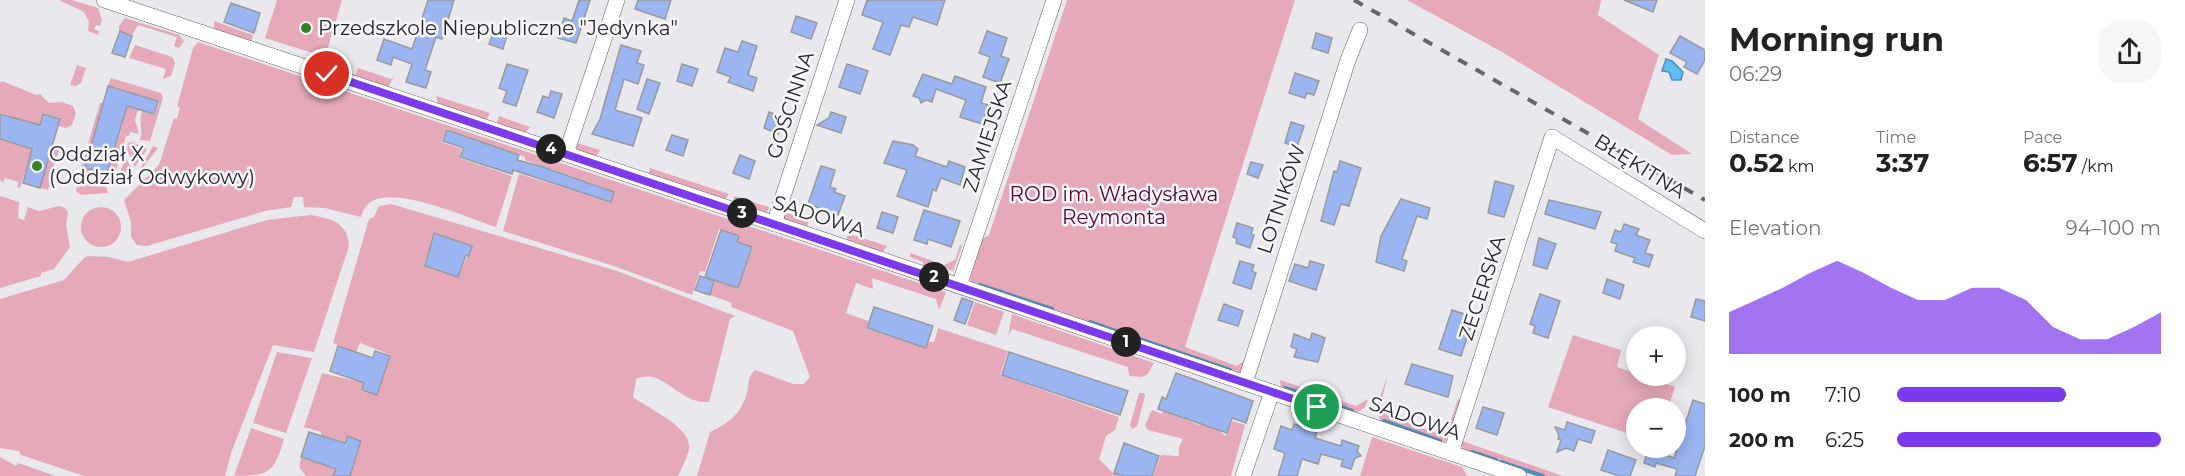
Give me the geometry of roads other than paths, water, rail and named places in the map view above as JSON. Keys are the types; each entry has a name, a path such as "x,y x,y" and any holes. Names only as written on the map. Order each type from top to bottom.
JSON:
{"street":[{"name":"SADOWA","path":"104,0 1272,392 1450,453 1480,470 1519,476"},
{"path":"566,154 617,0"},
{"name":"GOŚCINNA","path":"774,224 847,0"},
{"name":"ZAMIEJSKA","path":"959,286 1054,0"},
{"name":"LOTNIKÓW","path":"1245,383 1348,60 1360,30"},
{"name":"BŁĘKITNA","path":"1552,137 1705,231"},
{"name":"ZECERSKA","path":"1450,453 1552,137"},
{"path":"1243,476 1272,392"}],"water":[{"path":"1666,59 1672,61 1683,72 1681,80 1672,80 1669,72 1662,71"}],"waterway":[{"path":"980,285 1052,309"},
{"path":"1090,322 1127,335"},
{"path":"1130,336 1230,370"},
{"path":"1285,388 1301,393"},
{"path":"1310,396 1352,411"},
{"path":"1384,421 1440,441"},
{"path":"1472,452 1496,460"},
{"path":"1501,462 1543,476"}],"railway":[{"path":"1354,0 1705,200"}],"place":[{"name":"Przedszkole Niepubliczne \"Jedynka\"","path":"306,28"},
{"name":"Oddział X (Oddział Odwykowy)","path":"37,166"}],"park label":[{"name":"ROD im. Władysława Reymonta","path":"1114,206"}]}
